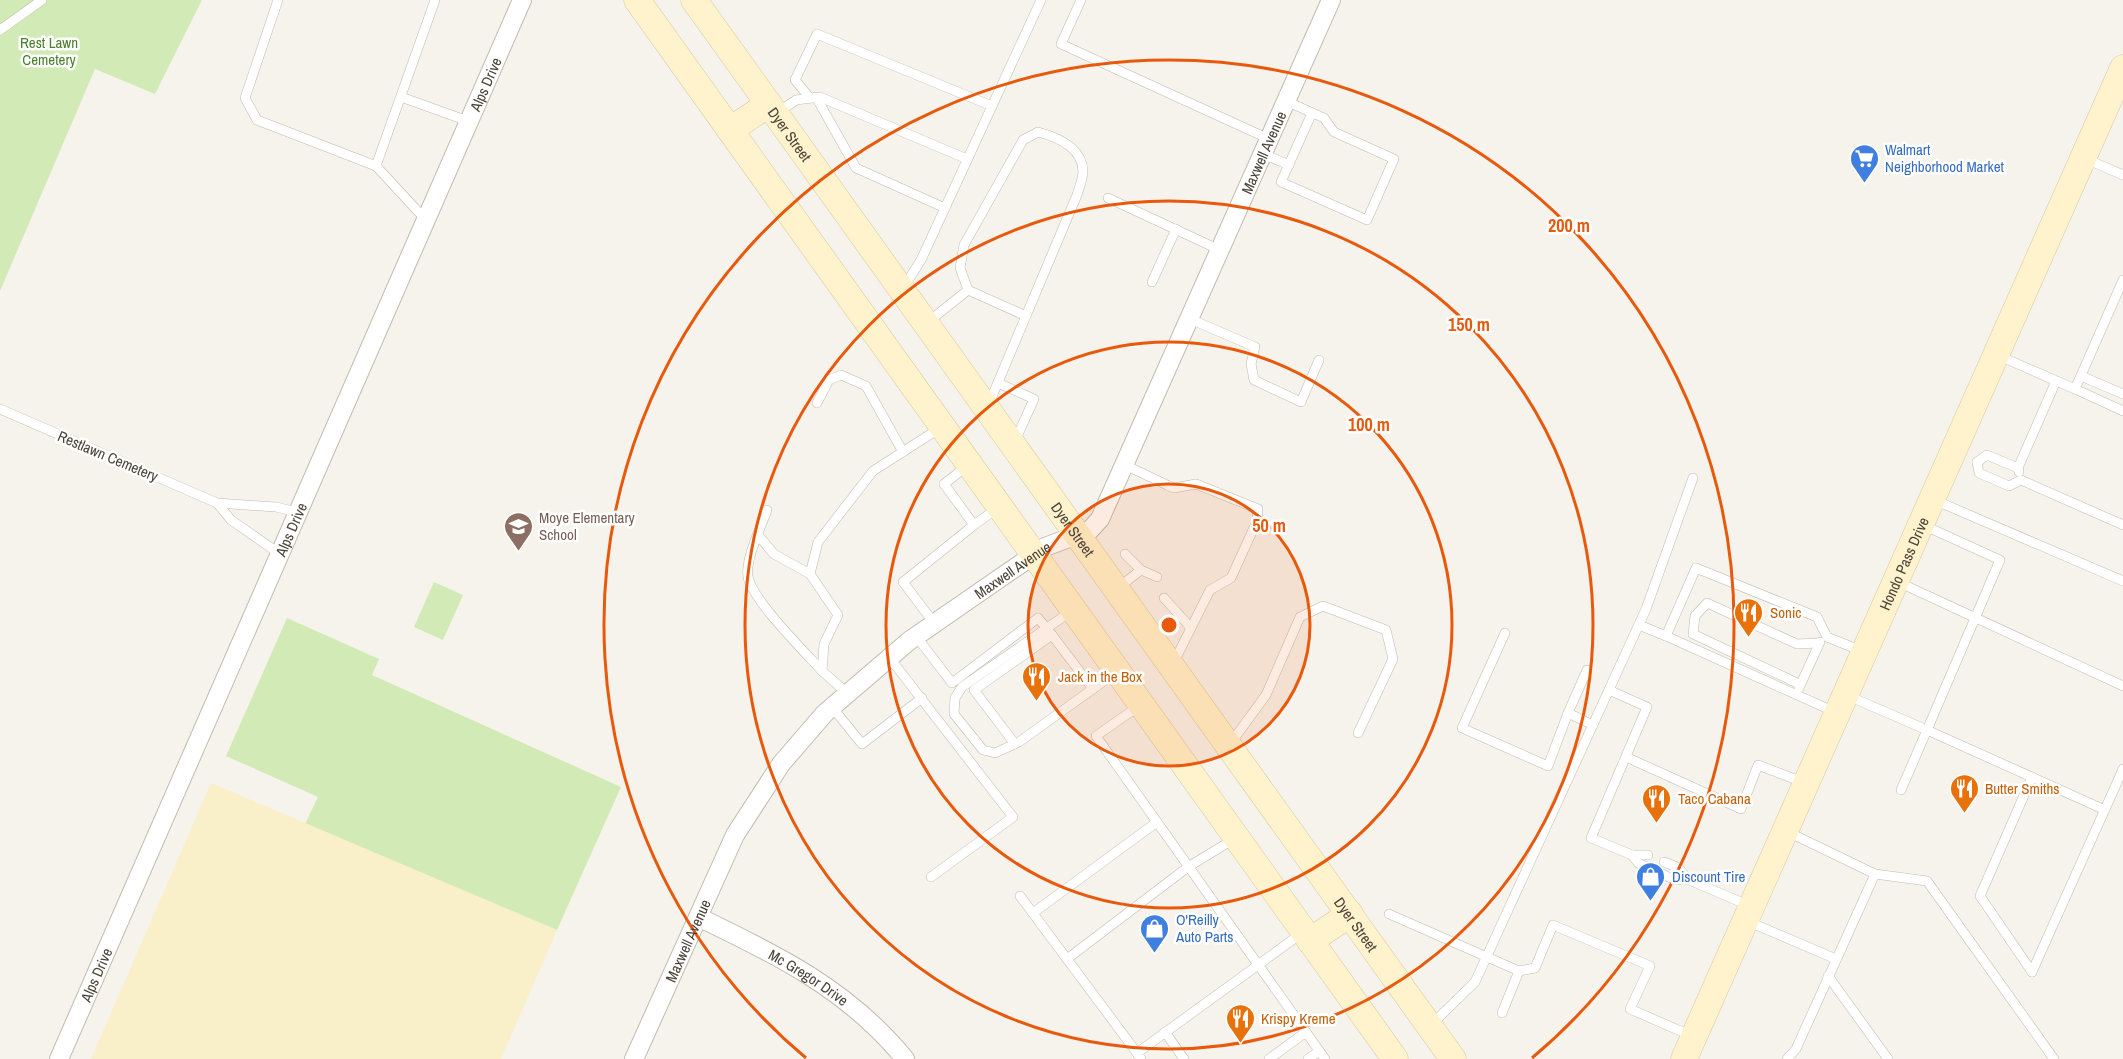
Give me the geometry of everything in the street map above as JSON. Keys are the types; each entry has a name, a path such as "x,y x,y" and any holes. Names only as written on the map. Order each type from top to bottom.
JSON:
{"main road":[{"path":"637,0 1395,1059"},
{"name":"Dyer Street","path":"694,0 1453,1059"},
{"name":"Hondo Pass Drive","path":"1689,1048 1932,499 1965,457 1995,354 2123,68"},
{"path":"730,130 773,109"},
{"path":"1307,936 1350,914"}],"street":[{"name":"Alps Drive","path":"59,1059 522,0"},
{"name":"Maxwell Avenue","path":"634,1059 735,835 781,765 832,706 916,636 1034,554 1053,543 1090,531 1100,519 1331,0"},
{"name":"Mc Gregor Drive","path":"698,917 776,954 808,973 874,1026 905,1059"}],"lane":[{"path":"0,30 42,0"},
{"path":"278,0 245,98 257,120 376,166 425,219"},
{"path":"376,166 435,0"},
{"path":"902,289 921,260 1041,0"},
{"path":"1081,0 1061,44 1266,146 1289,165"},
{"path":"945,208 856,168 812,97 795,80 817,34 992,106"},
{"path":"400,97 468,121"},
{"path":"773,109 796,100 812,97 834,102 967,159"},
{"path":"1286,101 1324,118 1334,132 1394,159 1367,220 1281,182 1312,113"},
{"path":"988,408 1077,195 1083,171 1077,153 1058,137 1038,132 1023,140 1003,172 964,245 960,268 968,290 1026,316"},
{"path":"2083,158 2123,176"},
{"path":"1108,198 1220,250"},
{"path":"1152,282 1176,230"},
{"path":"2075,389 2120,296 2123,280"},
{"path":"927,323 968,290"},
{"path":"1190,319 1256,348 1251,364 1254,380 1301,402 1319,360"},
{"path":"1995,354 2123,411"},
{"path":"817,403 829,380 841,375 866,386 903,452"},
{"path":"2081,376 2123,394"},
{"path":"2021,480 2018,468 2056,381"},
{"path":"998,383 1034,399 1013,444"},
{"name":"Restlawn Cemetery","path":"0,409 217,503 276,507 297,512"},
{"path":"810,574 818,542 873,471 942,426"},
{"path":"1965,457 1988,455 2018,468"},
{"path":"1965,457 1979,473 2009,486 2021,480"},
{"path":"969,464 944,484 975,525"},
{"path":"1125,465 1174,488 1196,484 1258,509 1257,521 1231,578 1210,590 1172,666"},
{"path":"1430,1026 1475,982 1487,957 1639,625 1693,478"},
{"path":"2021,480 2123,525"},
{"path":"1932,499 2123,581"},
{"name":"Restlawn Cemetery","path":"217,503 231,520 280,554"},
{"path":"934,624 903,582 999,507"},
{"path":"767,510 752,551 748,576 763,603 822,671 847,693"},
{"path":"1901,790 2000,560 1921,524"},
{"path":"758,535 774,554 810,574 838,615 824,644 822,671"},
{"path":"1125,554 1141,570 1157,577"},
{"path":"1666,636 1696,568 1817,617 1827,637 1864,652"},
{"path":"1117,589 1141,570"},
{"path":"1896,581 1976,620 2123,686"},
{"path":"1164,598 1191,628"},
{"path":"1799,684 1693,634 1695,616 1707,603 1797,644 1818,643 1827,637"},
{"path":"1229,746 1266,695 1300,617 1323,606 1386,630 1393,659 1358,733"},
{"path":"1015,744 974,690 1073,610"},
{"path":"916,636 952,682 1038,618 1093,689"},
{"path":"1639,625 1799,696 1841,704 1927,730 2104,810"},
{"path":"1049,631 962,687 955,698 954,714 983,750 995,753 1015,744 1117,671"},
{"path":"1504,633 1462,728 1548,766 1587,670"},
{"path":"1799,696 1799,684 1818,643"},
{"path":"889,657 1013,817 931,877"},
{"path":"1609,690 1647,707 1591,838 1632,855 1648,855"},
{"path":"832,706 862,744 922,698"},
{"path":"1141,705 1096,736 1322,1055 1308,1059"},
{"path":"1568,713 1593,724"},
{"path":"1626,757 1741,809 1758,765 1806,784"},
{"path":"2032,777 1980,896 2032,972 2123,769"},
{"path":"1033,913 1157,822"},
{"path":"1786,831 1875,874 1928,881 2054,1059"},
{"path":"1068,959 1188,867 1236,837"},
{"path":"1632,855 1638,863 1675,880 1687,879"},
{"path":"1664,862 1679,868 1687,879 1749,914 1836,959"},
{"path":"1787,1059 1796,1049 1875,874"},
{"path":"1020,896 1139,1056 1165,1032 1258,965 1307,936"},
{"path":"1389,914 1519,971 1535,968 1553,925 1650,966 1630,1009 1689,1048"},
{"path":"1502,1013 1519,971"},
{"path":"1828,976 1888,1059"},
{"path":"1165,1032 1184,1059"},
{"path":"1269,1059 1306,1032"}],"green space":[{"name":"Rest Lawn Cemetery","path":"0,0 202,0 155,94 95,69 0,291"},
{"path":"434,582 463,595 443,640 414,627"},
{"path":"287,618 379,659 372,675 621,787 557,930 305,824 318,797 226,756"}],"sand":[{"path":"211,783 557,930 501,1059 91,1059"}],"place":[{"name":"Walmart Neighborhood Market","path":"1864,184"},
{"name":"Moye Elementary School","path":"518,552"},
{"name":"Sonic","path":"1749,638"},
{"name":"Jack in the Box","path":"1037,702"},
{"name":"Butter Smiths","path":"1964,814"},
{"name":"Taco Cabana","path":"1657,824"},
{"name":"Discount Tire","path":"1651,902"},
{"name":"O'Reilly Auto Parts","path":"1155,954"},
{"name":"Krispy Kreme","path":"1240,1044"}]}
